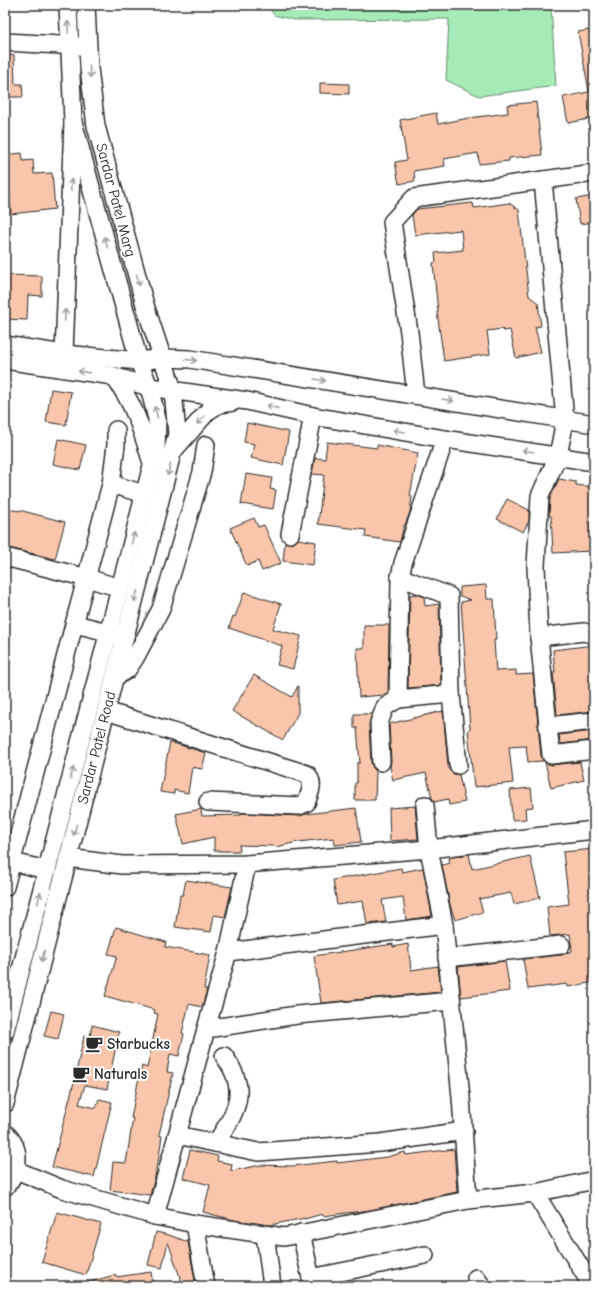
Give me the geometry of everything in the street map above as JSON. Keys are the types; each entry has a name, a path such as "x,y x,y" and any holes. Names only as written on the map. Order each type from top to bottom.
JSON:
{"street":[{"path":"64,354 73,122 68,46 68,5"},
{"name":"Sardar Patel Marg","path":"86,5 89,68 96,126 145,305 164,358 173,390"},
{"path":"5,42 88,46"},
{"name":"Sardar Patel Road","path":"5,1031 156,450 157,419 149,387 139,361 73,122"},
{"path":"416,395 409,332 392,222 414,198 594,173"},
{"path":"543,180 565,420 558,456 540,496 536,566 539,636 551,755 594,750"},
{"path":"5,345 64,354 139,361 164,358 190,359 594,424"},
{"path":"5,360 113,376 149,387 247,402 313,416 446,439 594,462"},
{"path":"113,376 124,390 141,425 152,464"},
{"name":"Sardar Patel Road","path":"5,1104 174,450 177,434 173,390"},
{"path":"174,450 208,411 219,404 247,402"},
{"path":"290,534 313,416"},
{"path":"5,888 111,484 116,445 116,430"},
{"path":"398,699 400,577 402,563 446,439"},
{"path":"101,660 117,671 127,670 161,609 202,472 206,445"},
{"path":"111,484 144,494"},
{"path":"5,557 120,588"},
{"path":"400,577 449,596 451,694 458,765"},
{"path":"75,624 126,637"},
{"path":"539,636 584,632 594,635"},
{"path":"381,762 379,723 385,707 398,699 451,694"},
{"path":"106,711 307,774 310,778 312,787 306,803 299,806 208,802"},
{"path":"548,726 594,721"},
{"path":"425,805 429,849 444,925 464,1131 468,1200"},
{"path":"68,858 122,865 247,864 429,849 594,830"},
{"path":"12,862 47,870"},
{"path":"155,1216 228,952 247,864"},
{"path":"228,952 444,925"},
{"path":"447,958 562,945"},
{"path":"206,1029 297,1015 451,1002"},
{"path":"216,1143 231,1119 239,1099 238,1081 232,1066 224,1056"},
{"path":"177,1135 258,1152 380,1143 464,1131"},
{"path":"5,1133 13,1142 17,1151 18,1160 16,1170 11,1180 5,1187"},
{"path":"16,1170 62,1190 155,1216 195,1224 284,1237 468,1200 534,1193 594,1180"},
{"path":"534,1193 592,1286"},
{"path":"195,1224 206,1286"},
{"path":"301,1233 312,1282 425,1255"},
{"path":"265,1234 272,1286"}],"green space":[{"path":"267,5 551,5 556,86 479,96 446,80 449,19 294,20 274,15"}],"building":[{"path":"594,29 594,90 589,91 578,32"},
{"path":"14,55 15,84 22,84 23,97 5,97 5,56"},
{"path":"320,83 349,84 349,94 320,93"},
{"path":"594,91 594,118 568,123 563,97"},
{"path":"536,102 542,155 509,158 509,161 479,164 478,153 444,159 445,166 414,171 415,181 399,184 395,162 407,160 400,120 436,113 438,124 508,113 507,105"},
{"path":"22,153 23,161 33,160 34,174 52,173 55,209 11,214 10,195 5,195 5,155"},
{"path":"594,196 594,222 580,224 576,199"},
{"path":"473,203 474,208 509,203 519,210 529,296 538,303 541,326 535,327 541,352 516,358 510,330 504,331 502,329 487,331 490,354 444,361 437,312 433,263 436,262 435,253 463,250 461,230 415,235 412,215 417,209"},
{"path":"5,275 42,276 42,296 28,295 27,320 5,319"},
{"path":"51,389 71,392 66,425 46,422"},
{"path":"247,423 289,432 283,465 251,458 254,444 244,442"},
{"path":"58,439 86,445 80,470 53,464"},
{"path":"327,442 377,448 377,445 418,453 410,496 412,496 410,512 404,525 400,542 365,537 366,530 318,524 324,475 312,474 315,458 325,459"},
{"path":"246,474 272,478 270,489 276,490 273,509 241,504"},
{"path":"559,479 576,482 576,485 594,487 594,522 590,522 591,551 553,553 551,516 549,516 550,498"},
{"path":"507,499 529,510 529,521 523,532 497,519"},
{"path":"5,508 19,510 65,522 55,559 5,547"},
{"path":"254,518 258,527 264,525 281,563 262,571 258,561 247,566 230,528"},
{"path":"298,539 316,542 313,565 283,561 285,542 293,544"},
{"path":"486,585 487,599 494,599 496,671 516,670 516,675 533,674 541,756 543,761 528,762 526,746 509,747 513,783 474,787 468,730 470,729 461,602 471,600 460,596 460,587"},
{"path":"244,592 281,604 273,629 301,636 293,669 277,665 282,646 229,628 233,616 235,617"},
{"path":"417,594 424,597 425,606 439,604 441,685 408,688 410,595"},
{"path":"364,625 389,625 388,693 385,695 359,697 357,648 364,648"},
{"path":"594,645 594,711 557,715 553,672 555,672 553,650"},
{"path":"254,675 292,697 298,686 298,713 283,740 232,711"},
{"path":"443,711 448,766 450,771 459,775 465,802 449,805 448,799 434,802 426,773 393,780 390,767 389,724"},
{"path":"354,714 372,714 369,724 371,763 376,771 375,800 355,800 357,763 360,763 357,728 354,728"},
{"path":"594,731 594,740 560,744 559,735"},
{"path":"170,742 206,753 202,769 192,767 188,793 174,790 174,794 160,792"},
{"path":"545,762 552,765 580,762 584,780 551,788"},
{"path":"531,788 533,807 525,808 526,819 512,820 510,790"},
{"path":"415,806 418,839 390,841 389,808"},
{"path":"356,808 361,842 335,845 334,838 298,842 276,847 239,845 240,851 214,851 214,837 183,844 176,814 201,809 202,816 241,815 241,813 299,816"},
{"path":"594,849 594,982 568,987 567,984 528,989 523,959 562,955 572,951 570,934 550,936 547,907 569,904 563,852"},
{"path":"469,854 472,869 530,856 540,898 514,904 511,893 479,899 483,912 455,920 450,905 442,865 450,863 449,858"},
{"path":"401,868 402,872 423,868 432,916 406,920 403,897 382,900 386,922 367,924 363,901 337,905 333,880"},
{"path":"186,880 232,887 225,917 214,915 211,932 175,927 180,895 183,895"},
{"path":"116,927 166,942 165,947 210,955 204,989 207,989 202,1007 189,1004 182,1033 184,1034 179,1056 170,1054 167,1072 173,1073 159,1135 162,1136 158,1163 150,1195 110,1190 113,1162 126,1163 133,1118 131,1118 138,1082 142,1066 147,1068 158,1014 154,1013 155,1010 105,996 117,956 108,954"},
{"path":"393,944 393,947 408,944 411,970 438,966 441,992 321,1003 314,956"},
{"path":"505,961 510,991 461,997 458,967"},
{"path":"51,1011 64,1014 58,1039 44,1036"},
{"path":"92,1025 119,1032 107,1089 85,1085 79,1104 96,1108 99,1099 112,1102 94,1177 52,1167 74,1082 84,1036 90,1037"},
{"path":"454,1149 457,1192 370,1210 323,1216 322,1214 305,1219 270,1225 234,1220 203,1212 210,1185 183,1178 190,1150 218,1156 217,1161 232,1164 231,1171 261,1165 292,1166 337,1161 337,1163 387,1157 405,1152 406,1155"},
{"path":"57,1212 101,1224 86,1275 42,1262"},
{"path":"156,1232 188,1242 196,1286 183,1286 168,1242 162,1268 148,1265"},
{"path":"151,1272 153,1286 85,1286 85,1283 115,1275 116,1277"}],"place":[{"name":"Starbucks","path":"94,1044"},
{"name":"Naturals","path":"81,1074"}]}
